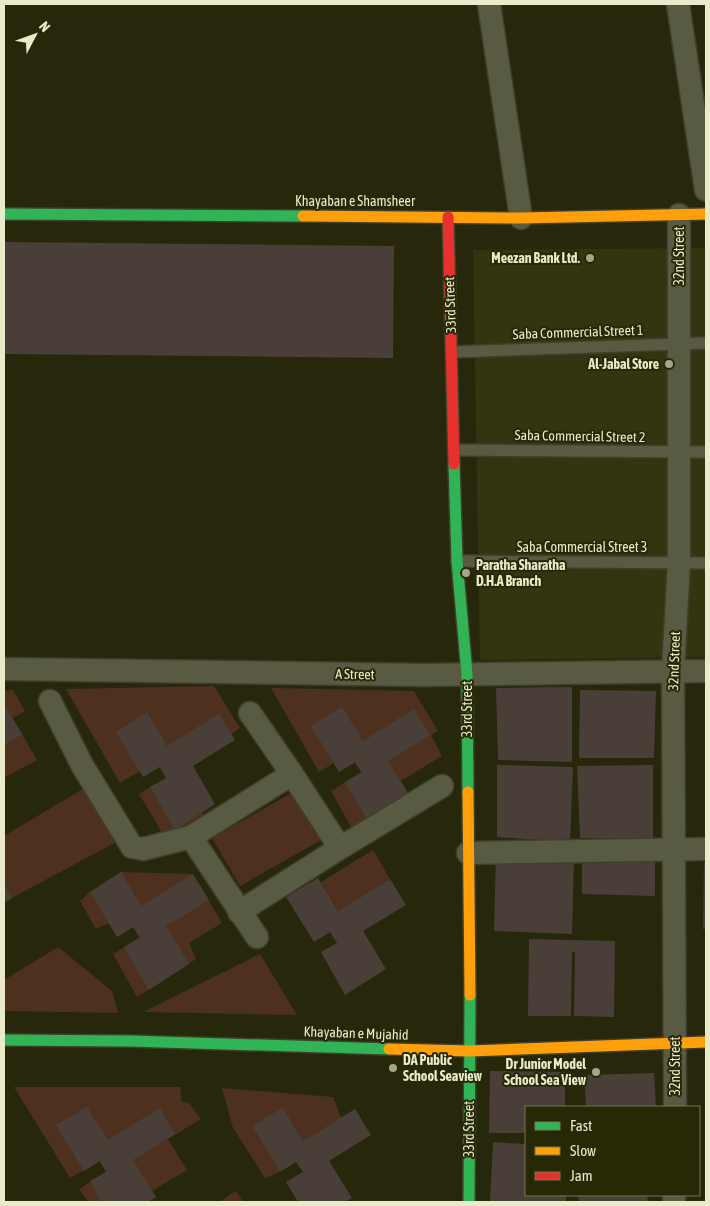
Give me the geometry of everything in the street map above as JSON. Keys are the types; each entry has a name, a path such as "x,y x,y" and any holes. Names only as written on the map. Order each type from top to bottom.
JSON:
{"main road":[{"name":"Khayaban e Shamsheer","path":"4,214 521,218 706,214"},
{"name":"33rd Street","path":"448,217 458,561 467,674 470,1051 469,1202"},
{"name":"Khayaban e Mujahid","path":"4,1040 130,1041 470,1051 706,1042"}],"street":[{"path":"489,4 521,218"},
{"path":"678,4 706,190"},
{"name":"32nd Street","path":"675,1106 673,671 679,562 679,216"},
{"name":"A Street","path":"4,669 424,675 706,671"},
{"path":"50,700 82,765 132,847 143,849 191,837 292,774"},
{"path":"250,713 340,848"},
{"path":"239,912 442,786"},
{"path":"191,837 257,938"},
{"path":"468,853 706,849"}],"lane":[{"name":"Saba Commercial Street 1","path":"452,352 706,343"},
{"name":"Saba Commercial Street 2","path":"454,450 706,452"},
{"name":"Saba Commercial Street 3","path":"458,561 706,563"}],"shaded area":[{"path":"706,248 706,657 480,660 473,250"},
{"path":"214,686 240,728 231,734 167,746 146,713 116,732 140,771 120,783 66,689"},
{"path":"271,688 414,691 438,731 431,735 442,756 401,781 411,798 354,832 331,791 361,772 355,762 339,772 334,763 319,772"},
{"path":"4,690 13,690 25,711 13,718 37,760 4,778"},
{"path":"88,786 120,840 12,898 4,884 4,836"},
{"path":"150,787 202,813 205,817 166,839 139,794"},
{"path":"295,791 323,839 240,886 212,838"},
{"path":"373,850 390,879 338,911 321,882"},
{"path":"121,872 193,874 222,923 189,943 196,959 137,997 113,954 140,937 133,927 117,937 109,923 96,929 80,901 90,892"},
{"path":"58,947 112,991 118,1013 4,1011 4,980"},
{"path":"260,954 297,1015 143,1012"},
{"path":"14,1087 180,1087 182,1102 189,1103 201,1119 168,1139 187,1170 152,1191 156,1197 148,1202 88,1202 79,1189 106,1172 100,1161 70,1178"},
{"path":"222,1088 333,1097 341,1118 303,1141 283,1107 252,1126 280,1172 265,1178 233,1128"},
{"path":"236,1191 243,1202 219,1202"}],"building":[{"path":"4,242 394,246 393,358 4,354"},
{"path":"572,687 572,762 498,760 496,688"},
{"path":"580,690 656,691 654,758 579,758"},
{"path":"342,707 363,741 414,709 430,735 388,761 411,798 370,824 345,782 362,773 355,762 339,772 311,726"},
{"path":"6,708 22,734 4,745 4,709"},
{"path":"147,712 167,746 219,714 235,740 193,766 215,804 175,830 150,787 166,778 160,767 143,777 116,732"},
{"path":"497,765 573,767 570,842 497,837"},
{"path":"653,765 653,839 580,838 577,766"},
{"path":"496,856 574,859 572,934 494,931"},
{"path":"582,860 655,862 655,896 582,894"},
{"path":"704,863 706,863 706,929 703,929"},
{"path":"121,872 141,906 193,874 209,900 166,926 189,964 149,990 124,947 140,938 133,927 117,937 90,892"},
{"path":"318,878 338,911 390,879 406,905 363,931 386,969 345,995 321,952 337,943 330,932 314,942 286,897"},
{"path":"4,884 12,898 4,903"},
{"path":"529,939 615,941 614,1017 574,1016 575,952 572,952 571,1016 528,1016"},
{"path":"490,1071 565,1072 565,1106 525,1106 525,1133 489,1133"},
{"path":"654,1073 656,1106 586,1106 584,1075"},
{"path":"87,1107 108,1140 160,1108 175,1134 133,1160 156,1197 148,1202 102,1202 90,1181 106,1172 100,1161 84,1171 56,1125"},
{"path":"283,1107 303,1141 355,1109 371,1135 329,1161 352,1198 345,1202 298,1202 286,1182 303,1172 296,1162 280,1172 252,1126"},
{"path":"493,1142 525,1144 525,1196 566,1196 566,1202 490,1202"},
{"path":"578,1196 647,1196 648,1202 579,1202"}],"traffic: fast":[{"path":"4,214 303,216"},
{"path":"454,464 457,561 467,674 468,792"},
{"path":"469,1202 470,995"},
{"path":"4,1040 130,1041 389,1049"}],"traffic: slow":[{"path":"303,216 521,218 706,214"},
{"path":"468,792 470,995"},
{"path":"389,1049 470,1051 706,1042"}],"traffic: jam":[{"path":"448,217 454,464"}],"place":[{"name":"Meezan Bank Ltd.","path":"590,258"},
{"name":"Al-Jabal Store","path":"669,364"},
{"name":"Paratha Sharatha D.H.A Branch","path":"466,573"},
{"name":"DA Public School Seaview","path":"393,1068"},
{"name":"Dr Junior Model School Sea View","path":"596,1072"}]}
